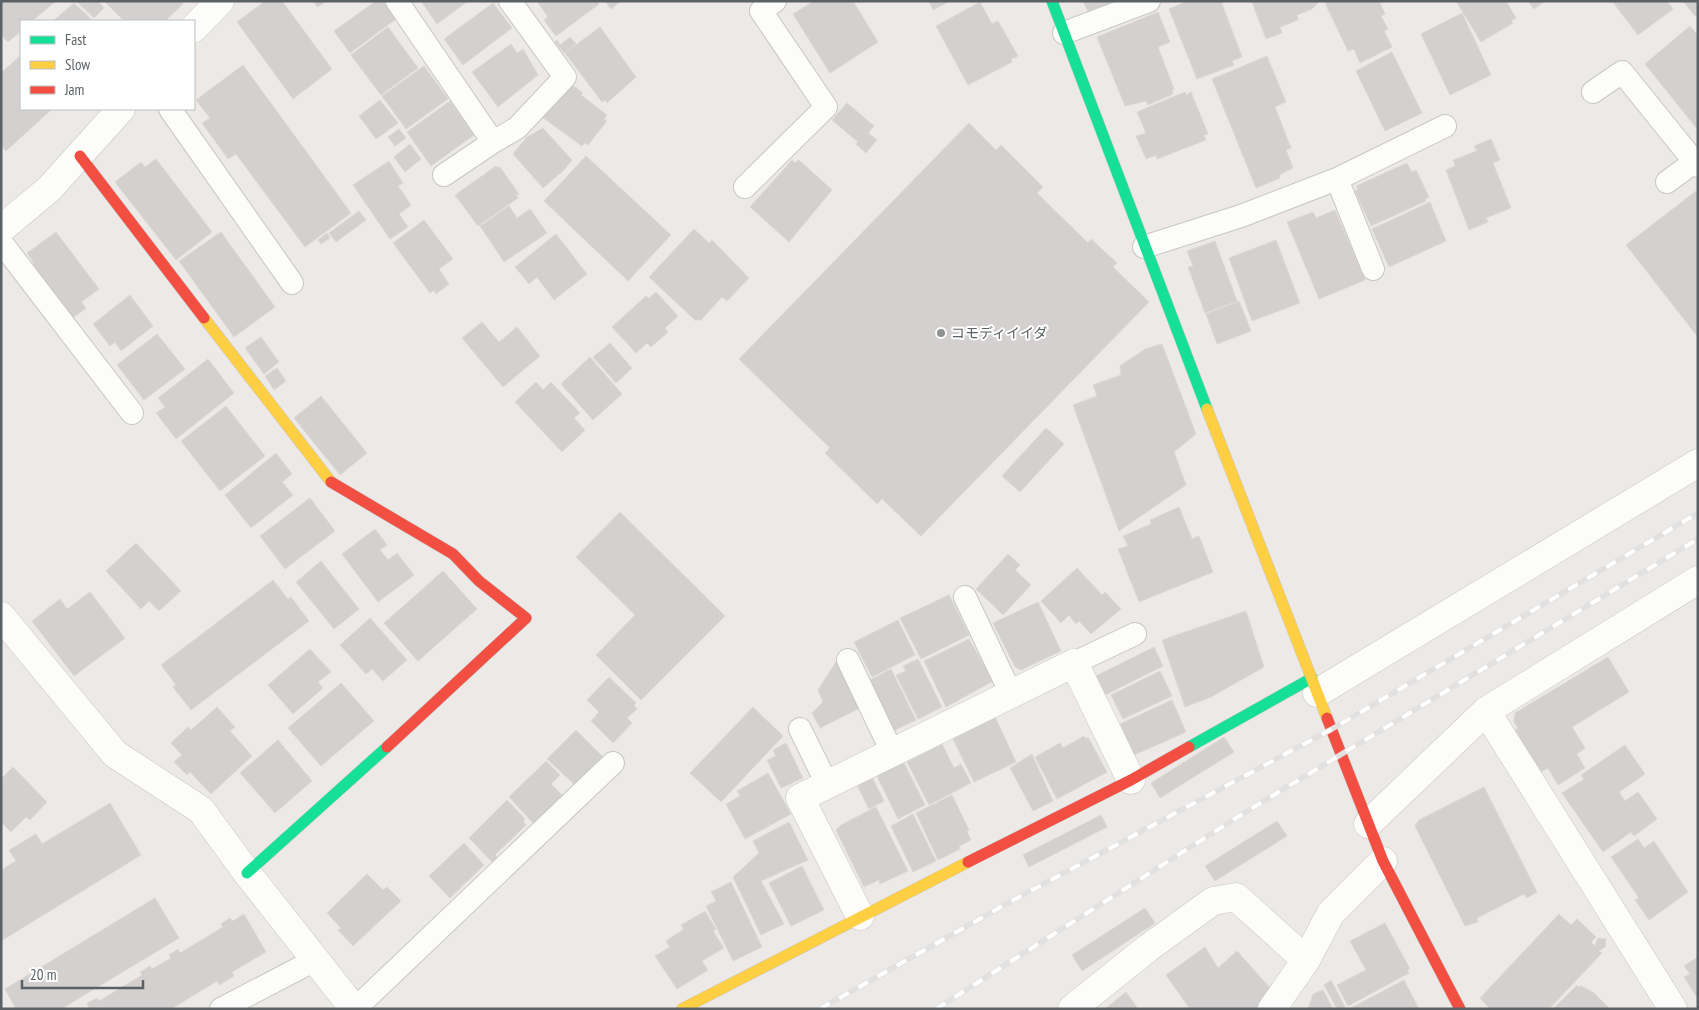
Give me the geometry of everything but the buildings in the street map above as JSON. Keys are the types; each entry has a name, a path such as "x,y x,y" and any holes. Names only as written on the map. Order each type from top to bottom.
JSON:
{"street":[{"path":"195,27 220,1"},
{"path":"1052,1 1144,247 1368,824 1383,860 1460,1009"},
{"path":"4,225 49,189 121,110"},
{"path":"80,156 334,486 453,554 478,581 526,618 448,692 247,872"},
{"path":"682,1009 860,916 1314,686 1698,463"},
{"path":"1368,824 1486,711 1698,580"},
{"path":"1,616 115,754 201,810 315,960 355,1009"},
{"path":"860,916 800,798 827,784 1074,663 1131,780"},
{"path":"1486,711 1673,1009"},
{"path":"1272,1009 1306,960 1331,912 1383,860"},
{"path":"1072,1009 1148,948 1213,901 1236,897 1306,960"}],"lane":[{"path":"397,1 493,142"},
{"path":"444,174 517,128 565,77 510,1"},
{"path":"745,187 826,107 761,10 775,1"},
{"path":"1064,33 1149,1"},
{"path":"1593,92 1622,72 1696,164 1667,182"},
{"path":"171,110 292,283"},
{"path":"1144,247 1241,216 1337,179 1445,126"},
{"path":"1337,179 1373,269"},
{"path":"4,225 132,413"},
{"path":"965,597 1011,694"},
{"path":"1074,663 1135,634"},
{"path":"848,660 892,752"},
{"path":"800,729 827,784"},
{"path":"355,1009 613,763"},
{"path":"221,1009 315,960"}],"railway":[{"path":"820,1009 1008,903 1332,729 1698,513"},
{"path":"936,1009 1244,813 1698,539"}],"traffic: fast":[{"path":"1052,1 1207,409"},
{"path":"1189,747 1312,678"},
{"path":"247,873 387,747"}],"traffic: slow":[{"path":"204,318 331,482"},
{"path":"1207,409 1327,718"},
{"path":"682,1009 968,862"}],"traffic: jam":[{"path":"80,156 204,318"},
{"path":"331,482 453,554 479,581 526,618 387,747"},
{"path":"1327,718 1383,861 1460,1009"},
{"path":"968,862 1131,780 1189,747"}],"place":[{"name":"コモディイイダ","path":"941,333"}]}
